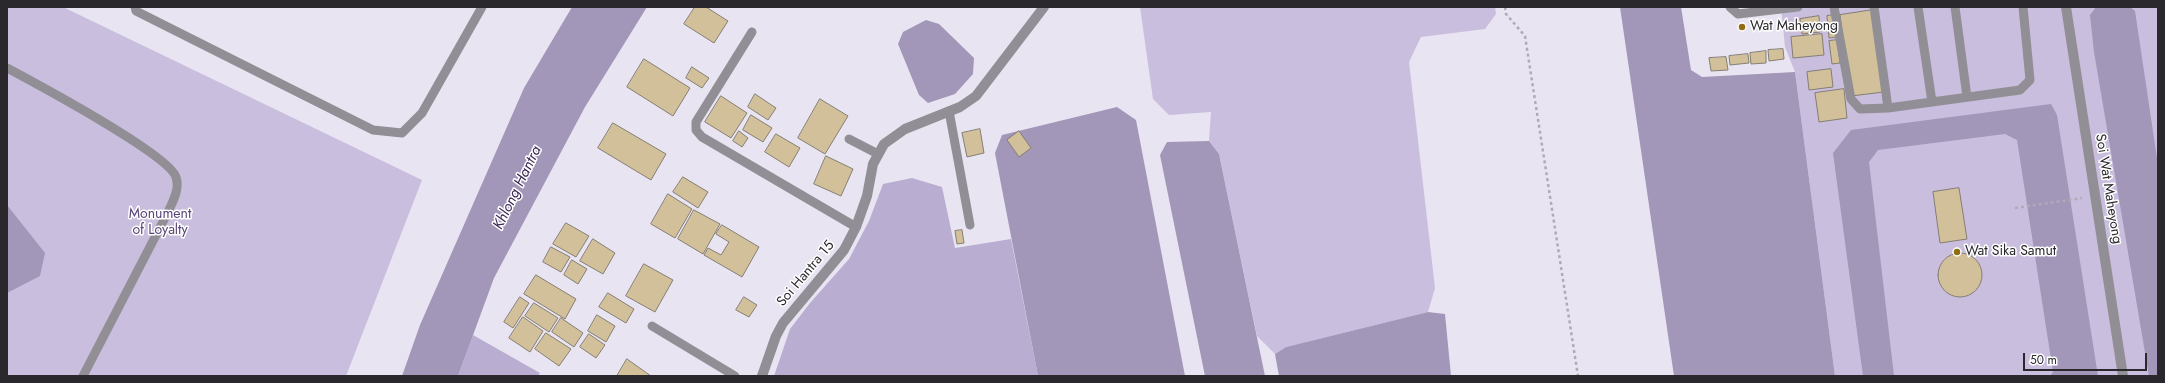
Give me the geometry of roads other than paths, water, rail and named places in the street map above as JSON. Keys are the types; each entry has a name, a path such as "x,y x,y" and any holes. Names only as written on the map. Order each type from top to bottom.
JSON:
{"street":[{"name":"Soi Hantra 15","path":"762,376 776,336 783,323 844,250 856,227 867,196 873,164 884,144 905,128 949,112 960,107 976,96 1044,7"},
{"name":"Soi Wat Maheyong","path":"2066,7 2123,376"}],"lane":[{"path":"135,7 136,11 373,130 402,133 422,113 482,7"},
{"path":"1730,7 1738,14 1759,10 1798,7"},
{"path":"1834,7 1850,99 1860,109 1888,108 2020,90 2030,80 2023,7"},
{"path":"1874,7 1888,108"},
{"path":"1918,7 1932,102"},
{"path":"1955,7 1967,97"},
{"path":"752,32 696,122 696,130 702,137 856,227"},
{"path":"7,68 152,153 176,176 177,191 168,212 83,376"},
{"path":"949,112 970,225"},
{"path":"849,139 878,154"},
{"path":"652,326 734,376"}],"water":[{"name":"Khlong Hantra","path":"572,7 647,7 585,107 494,278 458,376 402,376 420,325 524,88"},
{"path":"1620,7 1681,7 1691,70 1702,77 1795,72 1835,376 1674,376"},
{"path":"2096,7 2130,7 2135,11 2158,165 2158,376 2149,376 2094,52 2090,15"},
{"path":"926,20 939,24 974,58 973,74 955,94 928,103 919,95 898,44 903,32"},
{"path":"2051,104 2057,115 2098,376 2050,376 2053,372 2017,140 2005,134 1878,150 1869,162 1894,376 1863,376 1833,153 1851,130"},
{"path":"1117,107 1136,120 1185,376 1038,376 995,153 1002,135"},
{"path":"1209,141 1219,154 1265,376 1205,376 1160,155 1167,142"},
{"path":"7,205 45,253 40,276 7,293"},
{"path":"1428,312 1445,314 1451,376 1279,376 1275,354 1286,347"}],"place":[{"name":"Wat Maheyong","path":"1742,27"},
{"name":"Wat Sika Samut","path":"1957,252"}],"park label":[{"name":"Monument of Loyalty","path":"160,224"}]}
